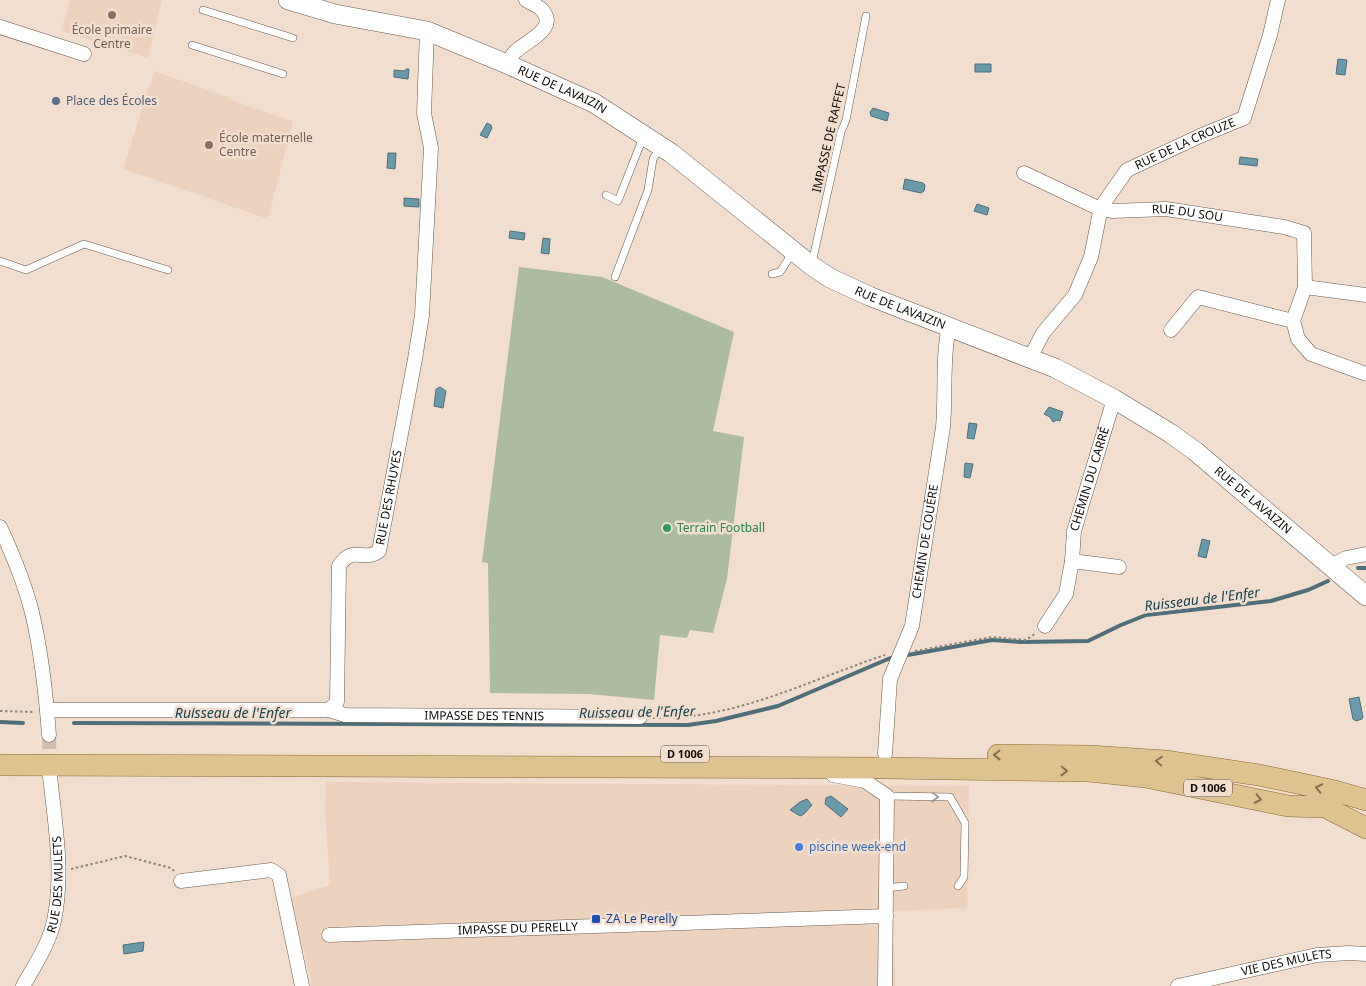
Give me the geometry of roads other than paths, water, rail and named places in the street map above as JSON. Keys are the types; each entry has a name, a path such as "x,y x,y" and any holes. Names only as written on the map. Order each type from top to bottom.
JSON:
{"main road":[{"name":"RUE DE LAVAIZIN","path":"288,0 334,14 426,31 507,64 594,103 672,153 812,266 830,278 869,296 1055,368 1114,399 1170,433 1195,451 1366,596"},
{"name":"D 1006","path":"0,754 885,754 1090,756 1165,761 1259,775 1335,791 1366,800"},
{"name":"D 1006","path":"0,754 790,768 1080,771 1146,777 1288,806 1325,807 1366,828"}],"street":[{"path":"507,64 516,51 540,35 545,25 546,18 542,10 526,0"},
{"name":"RUE DE LA CROUZE","path":"1030,358 1043,333 1075,295 1091,257 1100,209 1127,170 1244,118 1270,34 1278,0"},
{"path":"0,27 84,54"},
{"name":"RUE DES RHUYES","path":"329,710 337,702 339,566 345,557 350,555 373,555 379,551 416,359 424,283 431,148 424,113 426,31"},
{"name":"RUE DU SOU","path":"1024,173 1100,209 1166,209 1284,226 1304,233 1305,287 1293,321"},
{"path":"1305,287 1366,295"},
{"path":"1171,330 1198,297 1293,321 1298,339 1311,354 1366,374"},
{"name":"CHEMIN DE COUÈRE","path":"885,754 890,679 912,626 944,427 946,395 945,345 949,326"},
{"name":"CHEMIN DU CARRÉ","path":"1045,626 1066,594 1072,561 1074,531 1114,399"},
{"path":"0,527 23,582 33,615 41,656 49,735"},
{"path":"1331,566 1346,558 1366,554"},
{"path":"1072,561 1119,567"},
{"path":"47,710 329,710"},
{"name":"IMPASSE DES TENNIS","path":"329,710 345,715 640,717"},
{"path":"790,768 865,781 887,796 886,986"},
{"name":"RUE DES MULETS","path":"23,986 42,953 51,929 58,889 50,776"},
{"path":"181,881 272,870 279,875 302,986"},
{"name":"IMPASSE DU PERELLY","path":"329,935 886,916"},
{"name":"VIE DES MULETS","path":"1178,986 1318,955 1366,954"}],"lane":[{"path":"203,10 293,38"},
{"name":"IMPASSE DE RAFFET","path":"812,266 841,132 846,120 866,16"},
{"path":"192,46 283,74"},
{"path":"606,195 618,201 644,135"},
{"path":"615,277 648,190 653,159 662,147"},
{"path":"0,261 26,270 84,244 168,270"},
{"path":"772,274 780,272 794,251"},
{"path":"887,796 950,798 965,823 964,877 958,886"},
{"path":"886,888 904,886"}],"water":[{"path":"1338,59 1347,60 1345,75 1336,74"},
{"path":"975,64 991,64 991,72 975,72"},
{"path":"409,69 408,79 394,77 394,70 405,71"},
{"path":"873,108 889,113 887,121 871,116 870,112"},
{"path":"487,123 492,128 487,138 480,135"},
{"path":"388,153 396,153 395,169 387,168"},
{"path":"1240,157 1258,159 1257,166 1239,164"},
{"path":"905,179 923,183 925,185 924,191 921,193 903,189"},
{"path":"404,198 419,199 419,207 404,206"},
{"path":"977,204 989,208 987,215 974,211"},
{"path":"510,231 525,233 524,240 509,238"},
{"path":"543,238 550,239 549,254 541,253"},
{"path":"440,387 446,391 443,408 434,406 436,389"},
{"path":"1049,407 1063,412 1060,421 1053,422 1050,417 1044,414"},
{"path":"969,423 977,424 974,439 967,438"},
{"path":"965,463 973,464 970,478 964,477"},
{"path":"1202,539 1210,541 1206,558 1198,556"},
{"path":"1359,697 1363,717 1356,721 1353,719 1349,699"},
{"path":"831,796 848,809 841,817 825,804 826,798"},
{"path":"807,799 812,805 804,814 800,816 790,810 800,802"},
{"path":"144,942 143,951 124,954 123,945"}],"waterway":[{"name":"Ruisseau de l'Enfer","path":"1358,568 1366,568"},
{"name":"Ruisseau de l'Enfer","path":"902,656 992,640 1021,642 1088,641 1146,615 1271,601 1308,590 1328,581"},
{"name":"Ruisseau de l'Enfer","path":"74,723 688,725 716,721 778,706 895,657"},
{"name":"Ruisseau de l'Enfer","path":"0,722 23,723"}],"tunnel":[{"path":"49,735 50,773"}],"place":[{"name":"École primaire Centre","path":"112,15"},
{"name":"Place des Écoles","path":"56,101"},
{"name":"École maternelle Centre","path":"209,145"},
{"name":"Terrain Football","path":"667,528"},
{"name":"piscine week-end","path":"799,847"},
{"name":"ZA Le Perelly","path":"596,919"}]}
